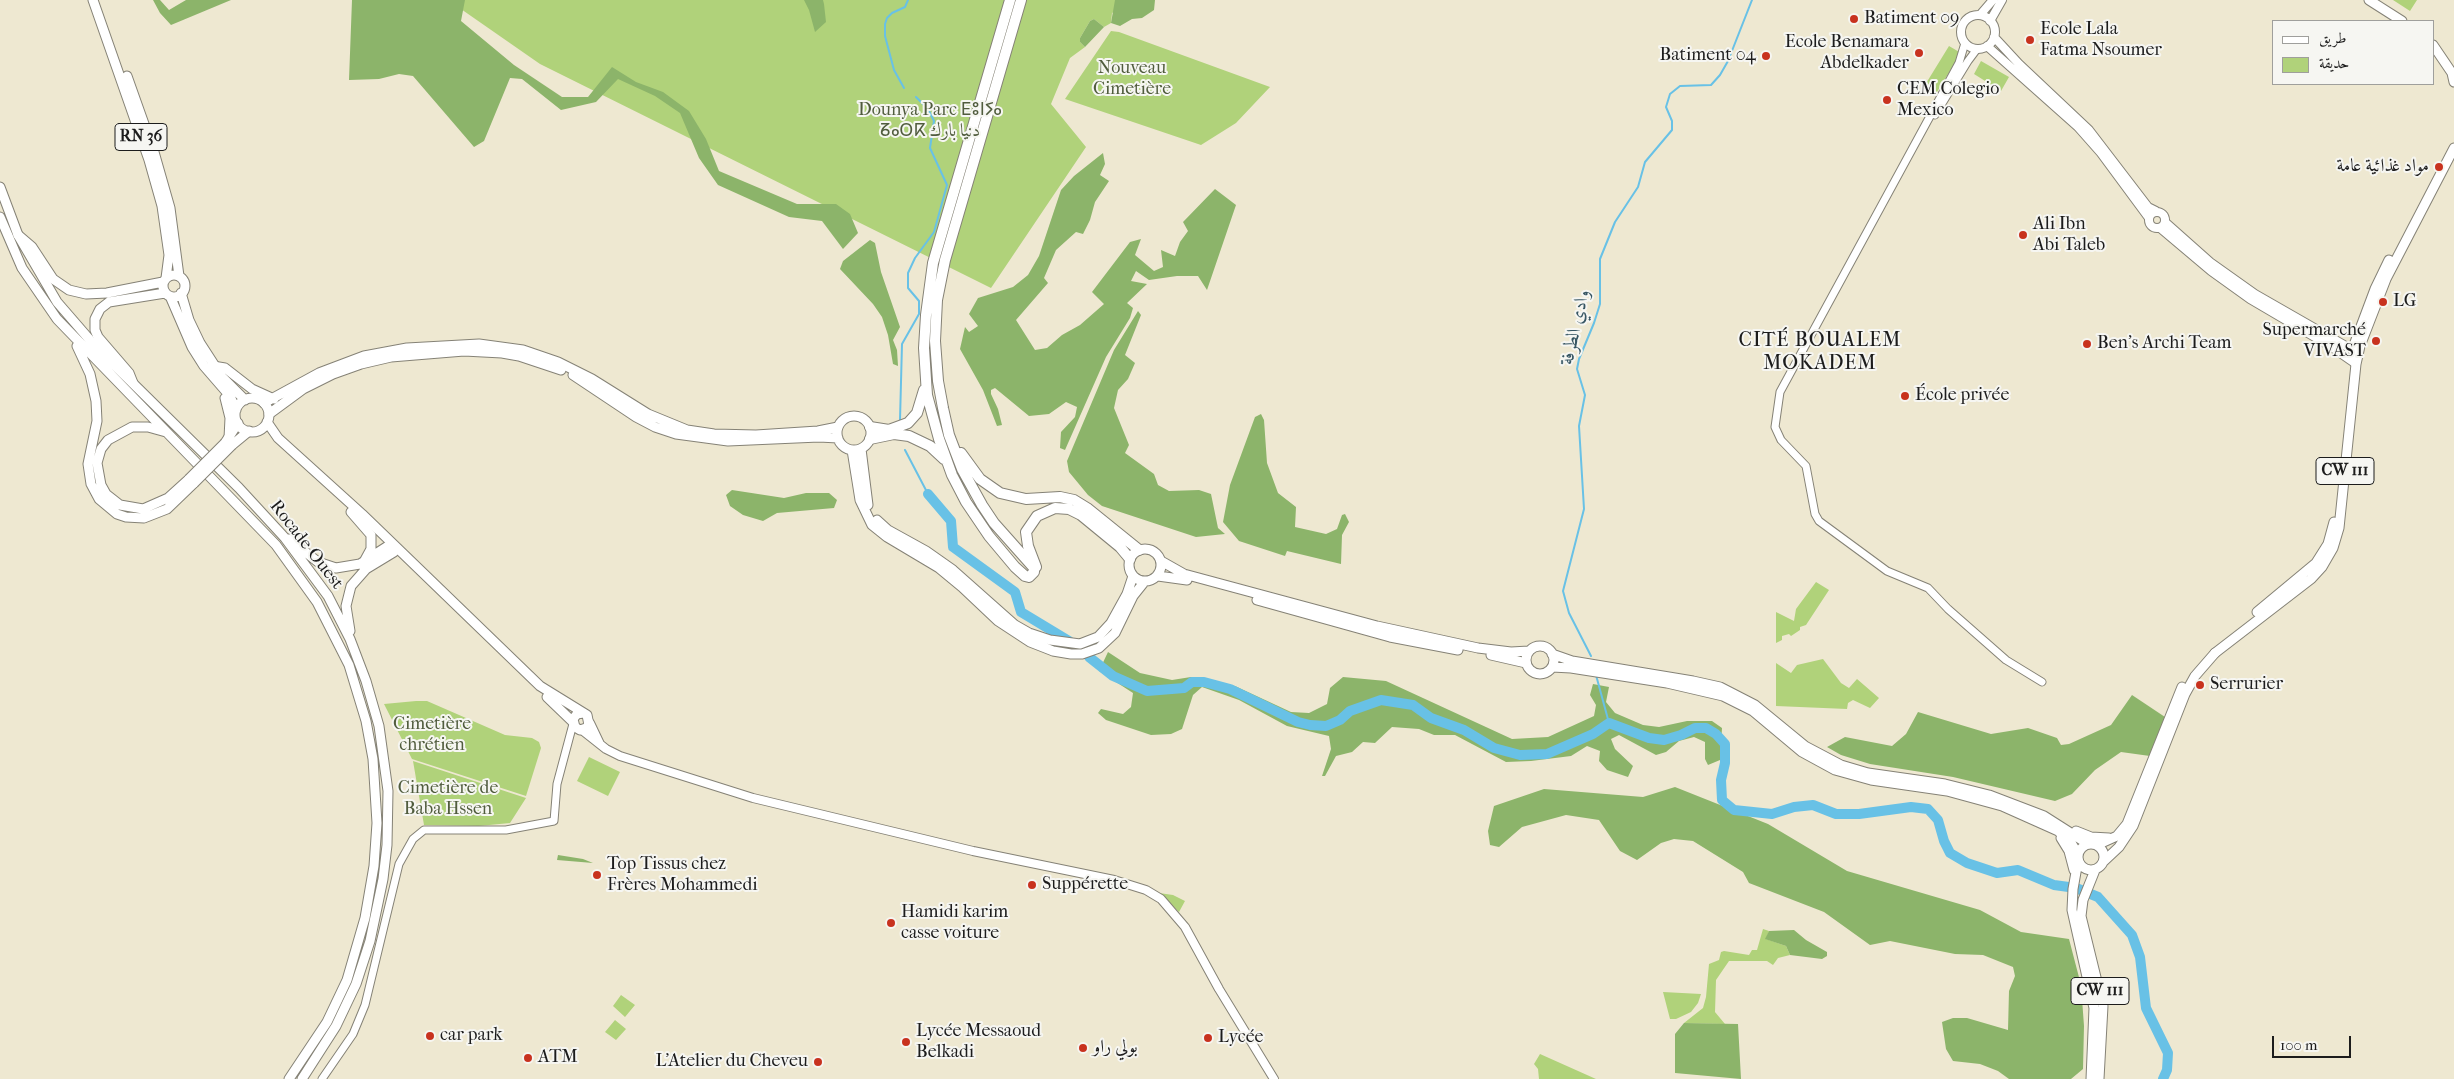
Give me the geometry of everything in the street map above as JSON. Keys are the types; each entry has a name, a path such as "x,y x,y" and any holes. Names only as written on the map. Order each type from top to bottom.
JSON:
{"highway":[{"path":"1010,0 933,263 924,348 926,384 946,462 966,502 993,540 1025,576 1032,576 1036,565 1028,546 1026,532 1037,516 1055,508 1069,509 1081,515 1120,547 1130,559"},
{"path":"1021,0 947,253 939,292 935,327 936,368 949,435 962,469 982,506 1034,570"},
{"path":"870,427 889,430 908,423 920,407 926,384"},
{"path":"870,439 886,434 909,436 930,446 946,462"},
{"path":"949,435 975,474 995,490 1026,499 1060,498 1074,500 1087,508 1139,550"}],"main road":[{"name":"RN 36","path":"93,0 149,160 162,206 169,255 165,280"},
{"name":"RN 36","path":"99,0 154,152 168,201 179,276"},
{"path":"1980,15 1990,21 1994,30 1994,37 1987,46 1977,49 1965,43 1961,37 1962,25 1969,17 1980,15 1993,0"},
{"path":"1990,21 2002,0"},
{"path":"2369,0 2400,20"},
{"path":"1994,37 2019,64 2089,130 2148,207 2164,215 2162,225"},
{"path":"1987,46 2078,127 2101,153 2149,218 2151,225 2162,225 2255,294 2355,358 2358,333 2378,282 2392,257 2403,243 2454,148"},
{"path":"2434,46 2452,72 2454,82"},
{"name":"Rocade Ouest","path":"0,187 18,235 40,275 62,309 96,348 239,488 285,538 320,584 350,639 371,696 384,758 388,809 386,862 372,934 356,984 336,1026 302,1079"},
{"path":"2149,218 2156,211"},
{"name":"Rocade Ouest","path":"0,216 22,268 69,334 260,527 304,581 332,628 349,665 370,739 375,776 378,823 374,866 367,912 354,958 340,996 319,1034 289,1079"},
{"path":"18,235 32,247 53,279 69,290 86,294 107,293 165,280 171,275 179,276 184,283 181,293 192,329 213,366 230,388 245,400"},
{"path":"69,334 86,362 95,394 97,421 88,464 91,484 99,499 117,514 126,517 144,518 167,509 228,442 238,423 236,410 230,396 212,377 188,340 168,294 165,280"},
{"path":"134,386 129,373 98,337 95,330 95,319 100,309 109,302 181,293"},
{"path":"236,410 245,400 255,398 264,403 274,400 319,374 364,356 407,348 479,344 523,350 552,360 592,379 648,414 687,430 714,434 756,435 818,431 838,427 846,418 854,416 862,418 870,427 870,439 856,449 843,446 838,438 838,427"},
{"path":"228,442 265,422 308,387 361,364 409,354 464,351 519,356 572,374 636,417 655,427 676,434 728,441 819,437 838,438"},
{"name":"CW 111","path":"2104,862 2119,847 2133,826 2185,694 2213,651 2310,579 2322,567 2333,548 2339,528 2355,358"},
{"path":"213,366 225,368 252,390 274,400"},
{"path":"212,377 228,405 230,418 228,442"},
{"path":"264,403 265,422 278,438 362,514 540,686 584,713 588,717 600,744"},
{"path":"265,422 368,530 371,538 369,553 360,564"},
{"path":"238,423 249,431"},
{"path":"169,433 142,426 125,429 113,436 104,444 98,456 97,471 101,486 106,494 120,505 134,509 143,509 168,498 192,481"},
{"path":"856,449 862,507 877,529 939,568 1006,628 1039,646 1075,654 1099,648 1115,632 1133,596 1145,581 1158,576 1178,578 1390,637 1508,658 1526,663 1532,671 1538,674 1544,673 1552,667 1630,677 1713,692 1753,711 1802,752 1835,770 1871,780 1969,796 2088,836 2105,838 2117,836"},
{"path":"856,449 867,502 879,523 926,551 953,570 1015,625 1029,633 1069,644 1080,644 1094,640 1108,627 1127,594 1133,576"},
{"path":"351,512 573,723 577,729 582,730 620,756 761,800 973,851 1114,880 1146,890 1161,899 1185,927 1219,989 1274,1079"},
{"path":"285,538 295,542 313,559 328,567 345,568 360,564 391,549"},
{"path":"350,639 346,606 351,586 366,569 391,549"},
{"path":"1145,581 1133,576 1129,568 1130,559 1139,550 1148,549 1154,551 1161,561 1184,574 1377,626 1470,646 1511,652 1529,651 1536,646 1542,646 1552,654 1572,661 1720,687 1755,705 1805,746 1841,765 1868,773 1945,784 1989,795 2031,810 2054,825 2092,844 2104,854 2104,862 2094,870 2085,869 2067,838 2054,825"},
{"path":"1158,576 1161,561"},
{"path":"1526,663 1529,651"},
{"path":"2075,877 2081,847 2117,836 2125,828 2136,806 2180,691 2194,668 2213,651"},
{"path":"1552,654 1552,667"},
{"path":"573,723 575,716 584,713"},
{"path":"582,730 590,723"},
{"path":"2054,825 2067,847 2075,877 2077,904 2074,924 2088,974 2094,1008 2091,1079"},
{"name":"CW 111","path":"2094,870 2077,904 2103,1006 2099,1079"}],"street":[{"path":"1965,43 1958,63 1780,392 1776,422 1777,433 1806,466 1815,514 1820,521 1887,571 1928,588 1948,609 2006,660 2042,682"},
{"path":"1913,146 1919,141 1968,60 1977,49"},
{"path":"322,1079 353,1034 365,1005 400,864 413,838 424,830 506,830 554,821 557,784 568,748 573,723"},
{"path":"568,748 582,730"}],"green space":[{"path":"153,0 160,0 169,10 186,0 231,0 171,25 160,13"},
{"path":"352,0 465,0 461,21 514,65 562,97 588,97 612,67 636,82 663,92 689,111 706,139 719,171 797,204 836,204 850,214 858,233 843,249 822,221 789,217 718,185 699,158 680,113 655,96 618,79 596,102 561,110 522,79 510,78 484,141 474,147 413,76 399,74 379,79 349,80"},
{"name":"Dounya Parc ⴹⵓⵏⵢⴰ ⵒⴰⵔⴽ دنيا بارك","path":"448,0 1133,0 1112,13 1111,23 1104,27 1094,19 1090,21 1080,38 1080,42 1085,47 1070,58 1051,104 1086,147 991,288 540,64"},
{"path":"804,0 823,0 826,22 815,32 809,10"},
{"path":"1115,0 1155,0 1154,10 1142,18 1132,19 1120,26 1111,23"},
{"path":"2393,0 2417,0 2410,11"},
{"path":"1094,19 1104,27 1085,47 1080,42 1080,38 1090,21"},
{"name":"Nouveau Cimetière","path":"1111,31 1119,32 1270,87 1236,123 1201,145 1065,99"},
{"path":"1949,46 1961,53 1937,92 1925,85"},
{"path":"1981,61 2009,77 2001,91 1974,74"},
{"path":"1103,153 1105,164 1100,175 1109,181 1095,202 1090,220 1083,234 1076,232 1056,250 1044,278 1048,283 1016,320 1035,350 1047,348 1062,335 1080,325 1104,304 1092,292 1130,242 1141,239 1135,255 1154,271 1163,267 1161,250 1175,256 1180,242 1188,231 1183,222 1215,189 1236,205 1207,290 1198,276 1177,276 1149,280 1136,271 1131,281 1147,284 1127,303 1133,308 1130,318 1106,357 1065,450 1060,448 1061,432 1075,417 1077,407 1066,402 1049,414 1029,416 995,388 991,390 991,394 998,409 1002,425 997,426 983,390 960,349 965,327 969,332 978,326 969,314 978,298 1013,287 1028,275 1039,256 1061,190 1074,176"},
{"path":"870,240 875,243 881,272 900,327 893,340 897,350 898,366 893,364 888,335 882,317 873,304 840,269 843,261"},
{"path":"1138,311 1141,315 1125,355 1135,363 1128,379 1118,390 1114,408 1129,445 1125,453 1154,474 1158,485 1169,491 1199,490 1211,494 1218,528 1225,534 1196,537 1102,506 1088,495 1069,472 1067,461 1114,350"},
{"path":"1261,414 1264,420 1267,463 1278,493 1296,507 1295,527 1326,534 1337,529 1342,515 1345,514 1349,522 1342,535 1341,564 1287,551 1285,556 1239,541 1223,522 1230,485 1255,417"},
{"path":"732,490 784,498 806,493 829,493 837,500 834,508 777,513 763,521 743,515 730,506 726,495"},
{"path":"1816,582 1829,590 1806,625 1800,627 1800,630 1791,636 1789,634 1782,636 1782,640 1776,643 1776,612 1794,621 1796,609"},
{"path":"1108,652 1140,673 1172,680 1191,677 1235,686 1291,712 1309,713 1327,704 1330,688 1343,677 1386,681 1512,739 1548,737 1594,716 1596,705 1590,695 1593,684 1609,687 1606,702 1615,713 1643,725 1659,727 1687,721 1712,721 1722,728 1720,760 1708,765 1705,759 1705,742 1694,737 1679,741 1666,752 1656,755 1619,735 1611,739 1615,749 1633,766 1628,777 1607,770 1599,761 1600,751 1587,746 1571,756 1506,762 1455,735 1434,735 1419,729 1392,727 1375,743 1363,742 1352,752 1336,756 1325,776 1322,776 1331,749 1329,736 1287,726 1239,700 1202,687 1193,695 1182,729 1171,734 1151,735 1106,720 1098,713 1101,709 1123,714 1131,707 1133,693 1099,671"},
{"path":"1823,659 1841,683 1849,688 1857,679 1879,698 1870,708 1853,700 1848,703 1847,709 1776,706 1776,663 1791,673 1797,665"},
{"path":"2132,695 2165,717 2150,756 2121,752 2095,770 2072,794 2055,801 1953,777 1870,764 1841,755 1827,747 1845,737 1892,746 1906,734 1918,712 1991,734 2028,728 2057,738 2061,745 2069,744 2111,725"},
{"name":"Cimetière chrétien","path":"427,701 505,735 532,738 539,742 541,748 526,796 412,759 384,704"},
{"path":"589,757 620,772 608,796 577,781"},
{"name":"Cimetière de Baba Hssen","path":"413,761 526,798 510,823 479,826 424,825"},
{"path":"1675,787 1768,824 1847,871 1980,910 2021,932 2069,939 2081,985 2084,1026 2083,1069 2071,1079 2009,1079 1998,1071 1980,1064 1953,1061 1946,1049 1942,1022 1953,1018 1967,1018 2008,1030 2009,991 2015,976 2013,967 1983,955 1955,954 1890,941 1870,945 1824,912 1749,883 1743,872 1693,841 1674,839 1661,843 1637,860 1620,851 1599,820 1566,815 1522,827 1499,847 1490,845 1488,831 1494,806 1544,789 1643,797"},
{"path":"558,855 583,859 593,863 557,860"},
{"path":"1159,893 1173,895 1185,901 1179,912"},
{"path":"1763,929 1769,931 1766,939 1786,946 1790,955 1778,958 1773,965 1767,961 1729,961 1716,980 1715,1012 1725,1024 1684,1023 1703,1008 1709,964 1719,960 1721,952 1724,951 1749,955 1752,950 1757,950"},
{"path":"1794,930 1806,940 1827,952 1827,956 1822,959 1790,955 1786,946 1765,939 1769,931"},
{"path":"1663,992 1701,994 1698,1003 1691,1012 1676,1019 1670,1019"},
{"path":"621,995 635,1005 625,1017 613,1006"},
{"path":"615,1020 626,1029 616,1040 605,1032"},
{"path":"1684,1023 1738,1024 1741,1079 1675,1073 1675,1034"},
{"path":"1540,1054 1596,1079 1539,1079 1538,1069 1534,1064"}],"waterway":[{"path":"904,88 894,70 885,36 885,24 887,18 892,13 905,7 908,0"},
{"name":"وادي الطرفة","path":"1591,656 1569,613 1563,591 1584,509 1579,426 1585,395 1577,369 1600,304 1600,259 1615,222 1638,187 1645,162 1672,130 1672,121 1666,107 1670,94 1680,86 1711,85 1720,75 1728,61 1752,0"},
{"path":"900,420 902,344 919,314 919,301 908,288 908,273 915,258 934,232 947,185 930,148 934,121 928,109 916,97"},
{"path":"905,450 928,494"},
{"path":"928,494 951,521 953,547 1015,592 1021,612 1069,641"},
{"path":"1089,657 1113,676 1147,691 1184,688 1192,682 1204,682 1230,689 1298,722 1310,725 1326,726 1340,720 1350,711 1381,700 1413,705 1431,718 1464,730 1494,748 1520,755 1547,754 1593,734 1609,723 1649,738 1664,740 1695,728 1706,728 1716,734 1725,744 1725,763 1721,780 1722,800 1734,810 1772,814 1794,807 1813,805 1836,814 1859,814 1911,807 1928,809 1938,820 1944,841 1950,853 1967,863 1997,873 2018,870 2054,885 2076,888 2098,897 2132,935 2140,957 2146,1008 2168,1053 2167,1070 2163,1079"},
{"name":"وادي الطرفة","path":"1596,675 1609,723"}],"place":[{"name":"Batiment 09","path":"1854,19"},
{"name":"Ecole Lala Fatma Nsoumer","path":"2030,40"},
{"name":"Ecole Benamara Abdelkader","path":"1919,53"},
{"name":"Batiment 04","path":"1766,56"},
{"name":"CEM Colegio Mexico","path":"1887,100"},
{"name":"مواد غذائية عامة","path":"2439,167"},
{"name":"Ali Ibn Abi Taleb","path":"2023,235"},
{"name":"LG","path":"2383,302"},
{"name":"Supermarché VIVAST","path":"2376,341"},
{"name":"Ben's Archi Team","path":"2087,344"},
{"name":"École privée","path":"1905,396"},
{"name":"Serrurier","path":"2200,685"},
{"name":"Top Tissus chez Frères Mohammedi","path":"597,875"},
{"name":"Suppérette","path":"1032,885"},
{"name":"Hamidi karim casse voiture","path":"891,923"},
{"name":"car park","path":"430,1036"},
{"name":"Lycée","path":"1208,1038"},
{"name":"Lycée Messaoud Belkadi","path":"906,1042"},
{"name":"بولي راو","path":"1083,1048"},
{"name":"ATM","path":"528,1058"},
{"name":"L'Atelier du Cheveu","path":"818,1062"}],"district":[{"name":"CITÉ BOUALEM MOKADEM","path":"1820,352"}]}
